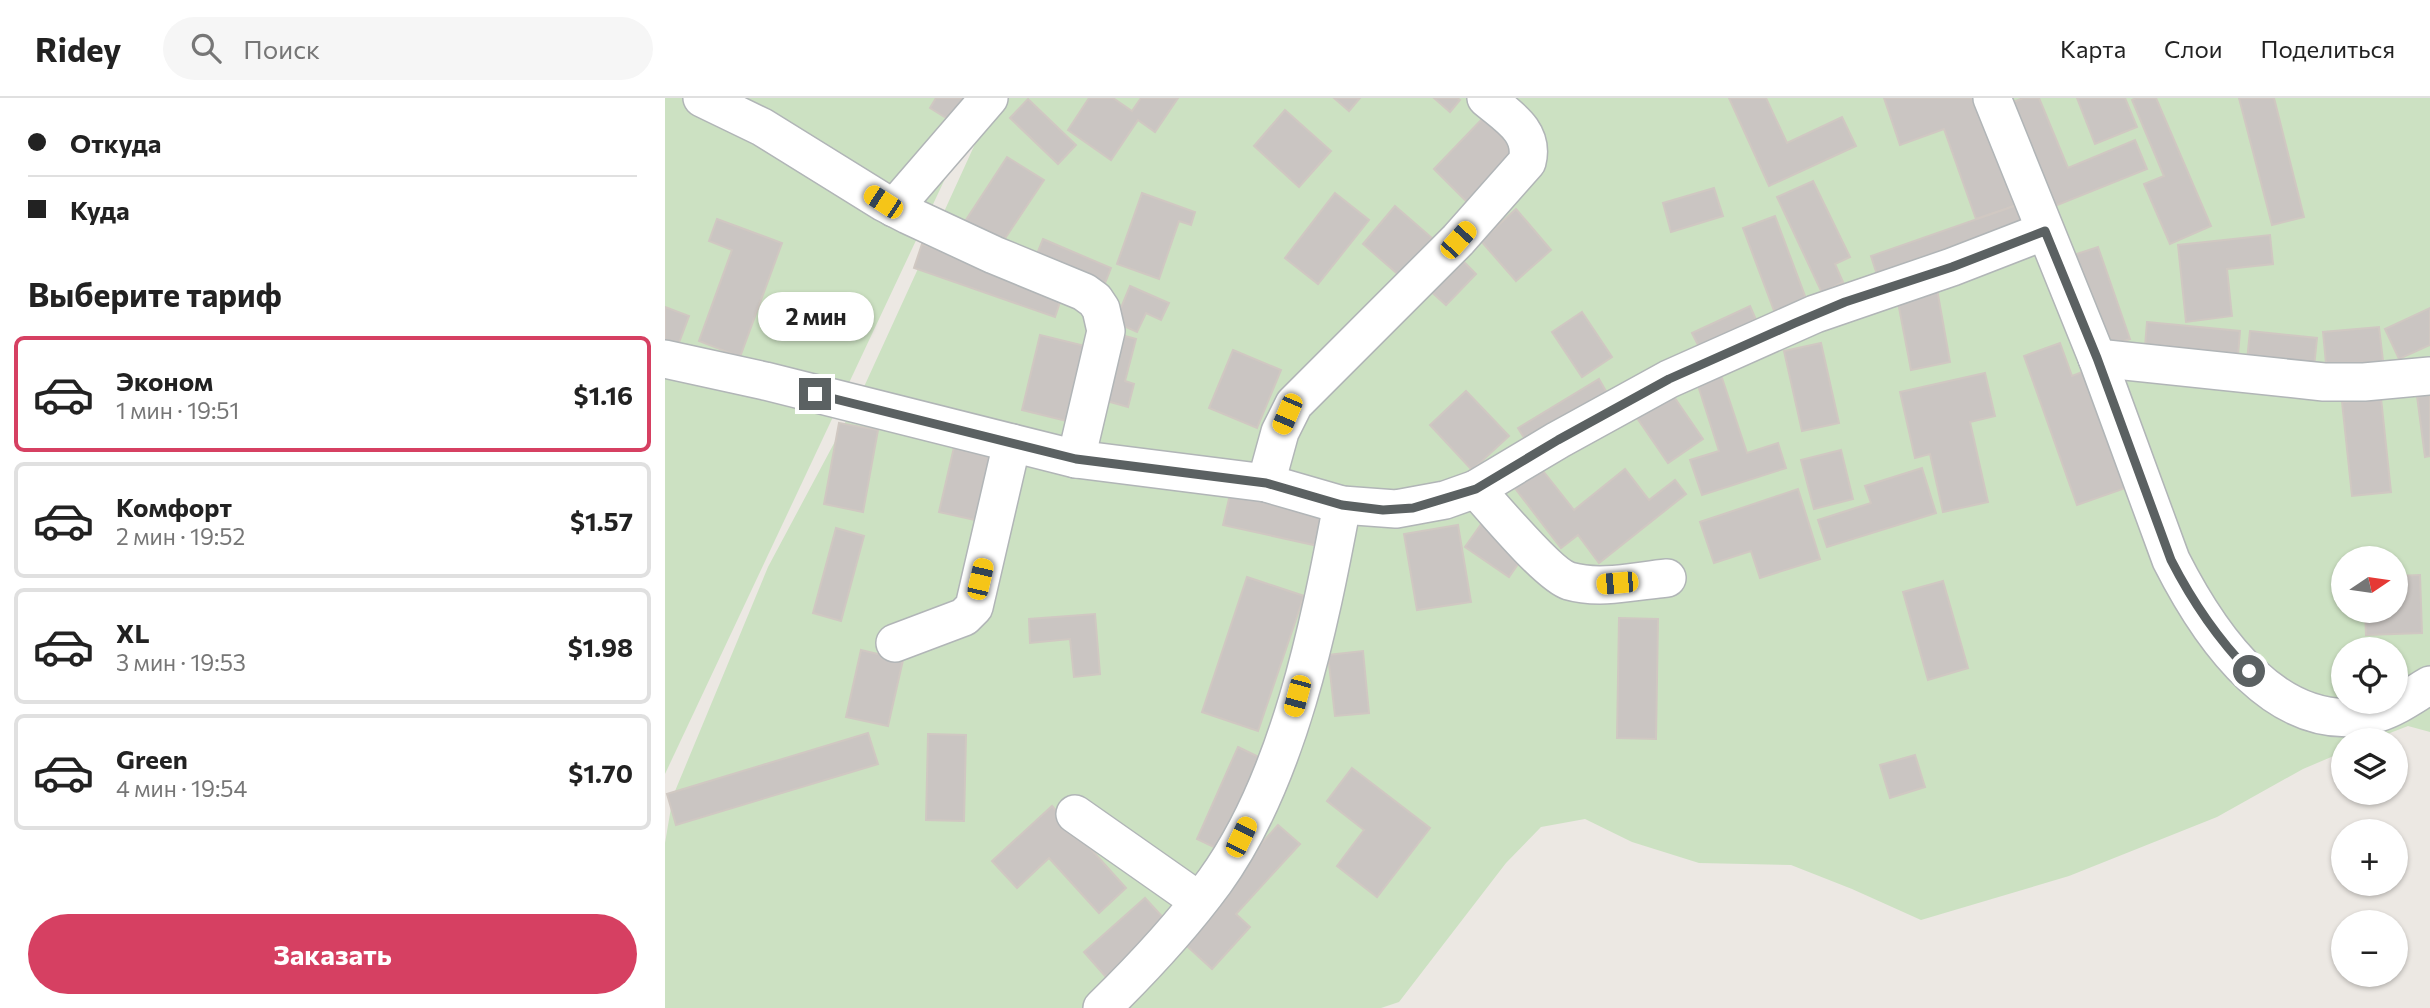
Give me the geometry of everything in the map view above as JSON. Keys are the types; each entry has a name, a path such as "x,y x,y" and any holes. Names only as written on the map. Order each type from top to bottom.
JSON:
{"street":[{"path":"702,98 753,122 894,208 994,255 1084,292 1095,300 1101,309 1106,331 1076,459"},
{"path":"894,208 989,98"},
{"path":"1266,483 1280,432 1294,404 1458,240 1527,162 1529,146 1523,130 1486,98"},
{"path":"1992,98 2097,358 2171,560 2208,623 2235,657 2263,685 2302,709 2338,718 2379,712 2397,706 2430,685"},
{"path":"665,359 765,381 1076,459 1266,483 1342,505 1383,510 1413,508 1476,489 1669,379 1825,310 1952,267 2045,231"},
{"path":"2097,358 2324,382 2364,382 2430,376"},
{"path":"895,643 964,617 974,607 1012,443"},
{"path":"1476,489 1548,566 1566,580 1592,585 1667,578"},
{"path":"1102,1008 1151,957 1216,879 1267,785 1290,721 1325,595 1342,505"},
{"path":"1075,814 1199,901"}],"green space":[{"path":"665,98 983,98 665,774"},
{"path":"996,98 2430,98 2430,732 2408,726 2331,728 2331,757 2303,769 2217,817 2069,876 1921,920 1791,865 1699,863 1632,842 1585,819 1541,827 1506,863 1399,1002 1381,1008 665,1008 665,843 673,796 768,567 863,389"}],"building":[{"path":"936,98 971,98 956,124 930,108"},
{"path":"1089,98 1113,98 1132,111 1141,98 1178,98 1155,132 1138,120 1111,160 1068,130"},
{"path":"1334,98 1360,98 1349,111"},
{"path":"1434,98 1457,98 1460,100 1450,112"},
{"path":"1729,98 1766,98 1787,143 1842,117 1856,146 1769,186"},
{"path":"1884,98 1983,98 2020,204 1976,219 1944,129 1900,145"},
{"path":"2023,98 2039,98 2068,168 2135,140 2147,169 2050,208 2008,104"},
{"path":"2077,98 2125,98 2137,127 2095,144"},
{"path":"2156,98 2211,226 2170,244 2144,184 2164,176 2132,100"},
{"path":"2239,98 2274,98 2304,217 2272,225"},
{"path":"1028,99 1076,145 1058,164 1010,118"},
{"path":"1285,110 1331,151 1299,187 1254,146"},
{"path":"1487,114 1521,147 1467,202 1434,169"},
{"path":"1007,157 1044,180 1000,246 964,223"},
{"path":"1813,181 1850,257 1835,264 1843,282 1822,293 1777,197"},
{"path":"1714,188 1723,216 1671,232 1663,203"},
{"path":"1142,193 1195,212 1191,225 1179,221 1159,279 1117,264"},
{"path":"1335,193 1369,220 1318,284 1285,258"},
{"path":"2020,204 2029,232 1880,284 1871,256"},
{"path":"1395,206 1432,238 1400,276 1363,244"},
{"path":"1516,209 1551,250 1516,281 1481,241"},
{"path":"1775,216 1808,304 1776,316 1743,228"},
{"path":"717,219 782,243 740,357 699,341 732,250 709,241"},
{"path":"2270,235 2273,264 2227,269 2232,316 2186,322 2178,245"},
{"path":"1043,239 1111,268 1101,293 1033,264"},
{"path":"922,244 1063,293 1055,317 914,268"},
{"path":"2098,247 2130,339 2102,348 2071,256"},
{"path":"1458,256 1476,274 1446,305 1427,288"},
{"path":"1130,286 1169,303 1161,320 1146,313 1137,332 1115,322"},
{"path":"1937,289 1950,362 1911,370 1897,297"},
{"path":"1750,306 1760,329 1703,355 1692,333"},
{"path":"665,307 689,316 677,348 665,343"},
{"path":"2430,308 2430,345 2399,359 2385,329"},
{"path":"1582,312 1612,357 1582,377 1552,332"},
{"path":"2147,322 2240,331 2237,368 2144,359"},
{"path":"2379,327 2384,369 2327,374 2323,332"},
{"path":"2250,331 2317,338 2313,377 2246,370"},
{"path":"1114,333 1136,339 1125,381 1134,384 1128,407 1096,398"},
{"path":"1040,335 1097,349 1079,424 1022,410"},
{"path":"1821,343 1839,423 1802,431 1784,351"},
{"path":"2060,343 2072,376 2095,367 2137,484 2077,505 2024,356"},
{"path":"1233,350 1281,370 1257,428 1209,408"},
{"path":"1718,366 1747,453 1778,443 1786,468 1702,495 1690,460 1719,451 1694,373"},
{"path":"1985,373 1995,416 1970,422 1988,502 1943,512 1930,454 1915,458 1900,392"},
{"path":"1599,379 1611,400 1531,449 1518,428"},
{"path":"1466,391 1509,436 1472,470 1430,425"},
{"path":"1670,391 1703,439 1668,463 1635,415"},
{"path":"2430,394 2430,456 2425,457 2417,396"},
{"path":"2381,398 2391,492 2352,496 2342,402"},
{"path":"839,423 878,430 863,512 824,504"},
{"path":"955,443 1000,453 984,522 939,512"},
{"path":"1841,450 1853,499 1814,509 1801,460"},
{"path":"1540,467 1574,510 1625,469 1649,500 1675,480 1686,494 1599,563 1578,535 1561,548 1514,487"},
{"path":"1922,468 1936,513 1827,547 1818,520 1871,503 1865,486"},
{"path":"1798,489 1820,559 1760,578 1751,551 1714,563 1700,522"},
{"path":"1231,490 1334,512 1327,548 1223,525"},
{"path":"1482,523 1525,554 1509,577 1465,547"},
{"path":"1458,525 1471,602 1417,610 1404,534"},
{"path":"836,528 864,536 841,621 813,613"},
{"path":"2420,575 2422,633 2366,635 2366,623 2408,623 2408,576"},
{"path":"1247,577 1304,596 1258,731 1202,712"},
{"path":"1943,581 1968,668 1928,680 1903,592"},
{"path":"1095,614 1100,674 1074,677 1070,639 1030,643 1029,619"},
{"path":"1619,618 1658,619 1656,739 1617,738"},
{"path":"861,650 903,660 888,726 846,717"},
{"path":"1363,651 1369,713 1335,716 1328,655"},
{"path":"868,733 878,764 676,825 667,794"},
{"path":"928,734 966,735 964,821 926,820"},
{"path":"1238,747 1263,759 1222,851 1197,839"},
{"path":"1915,755 1925,787 1890,798 1880,765"},
{"path":"1352,768 1430,828 1377,897 1337,866 1364,830 1327,801"},
{"path":"1052,806 1126,888 1099,913 1049,858 1017,888 992,861"},
{"path":"1278,825 1300,844 1236,914 1250,927 1212,969 1177,937"},
{"path":"1145,898 1168,923 1106,977 1084,952"}],"route":[{"path":"815,394 1076,459 1266,483 1342,505 1383,510 1413,508 1476,489 1669,379 1795,323 1845,302 1952,267 2045,231 2097,358 2171,560 2208,623 2249,671"}]}
